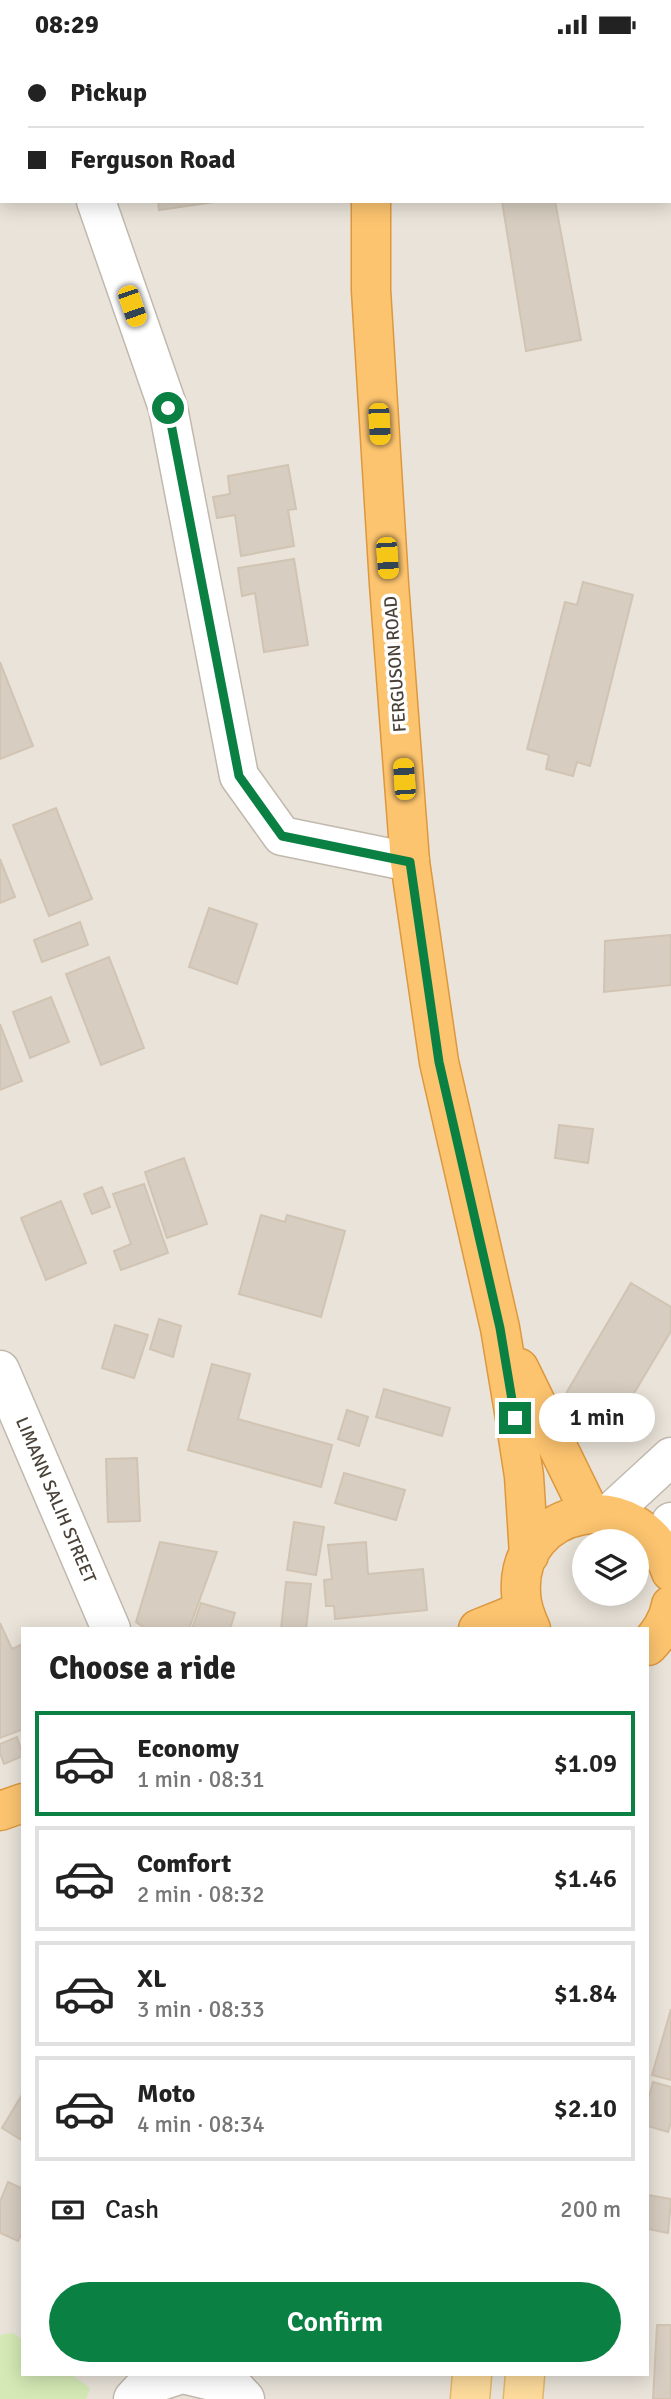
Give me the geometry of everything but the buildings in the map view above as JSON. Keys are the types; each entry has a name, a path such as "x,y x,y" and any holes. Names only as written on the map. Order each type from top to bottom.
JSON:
{"highway":[{"name":"FERGUSON ROAD","path":"371,203 372,290 387,558 410,862 439,1062 500,1328 524,1476 529,1555"},
{"name":"FERGUSON ROAD","path":"500,1328 599,1514"},
{"path":"489,1627 527,1620 520,1592 529,1555 540,1539 571,1517 599,1514 638,1525 667,1547"},
{"path":"0,1811 21,1804"}],"main road":[{"path":"470,2399 472,2376"},
{"path":"523,2399 525,2376"}],"street":[{"path":"97,203 168,408 239,776 282,836 410,862"},
{"name":"LIMANN SALIH STREET","path":"0,1370 110,1627"},
{"path":"599,1514 671,1457"},
{"path":"133,2399 145,2386 176,2376"},
{"path":"191,2376 233,2386 245,2399"}],"shaded area":[{"path":"0,203 671,203 671,2399 0,2399"}],"green space":[{"path":"13,2333 21,2339 21,2376 73,2376 90,2388 86,2399 0,2399 0,2335"}],"route":[{"path":"168,408 239,776 282,836 410,862 439,1062 500,1328 515,1418"}]}
